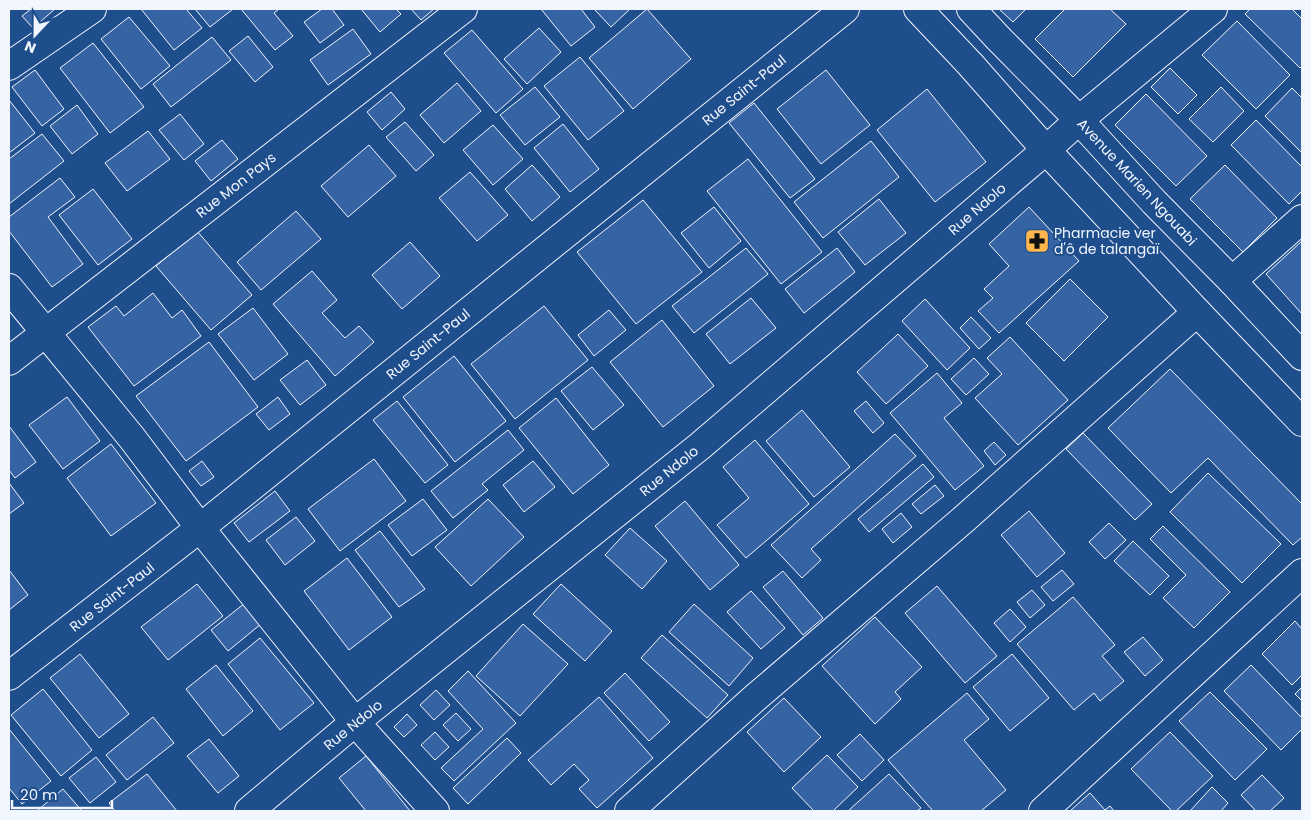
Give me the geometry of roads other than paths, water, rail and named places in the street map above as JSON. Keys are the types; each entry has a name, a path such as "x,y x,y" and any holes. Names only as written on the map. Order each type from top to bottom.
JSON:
{"street":[{"path":"9,66 92,9"},
{"name":"Rue Mon Pays","path":"9,361 464,9"},
{"name":"Rue Saint-Paul","path":"9,676 200,528 845,9"},
{"path":"918,9 970,64 1046,150 1302,422"},
{"name":"Avenue Marien Ngouabi","path":"971,9 1079,120 1154,202 1302,356"},
{"name":"Rue Ndolo","path":"249,811 355,722 700,446 1079,120 1212,9"},
{"path":"1232,281 1302,219"},
{"path":"9,288 132,438 200,528 355,722 435,811"},
{"path":"629,811 756,697 964,519 1197,312"},
{"path":"1042,811 1302,573"}],"place":[{"name":"Pharmacie ver d'ô de talangaï","path":"1037,241"}]}
